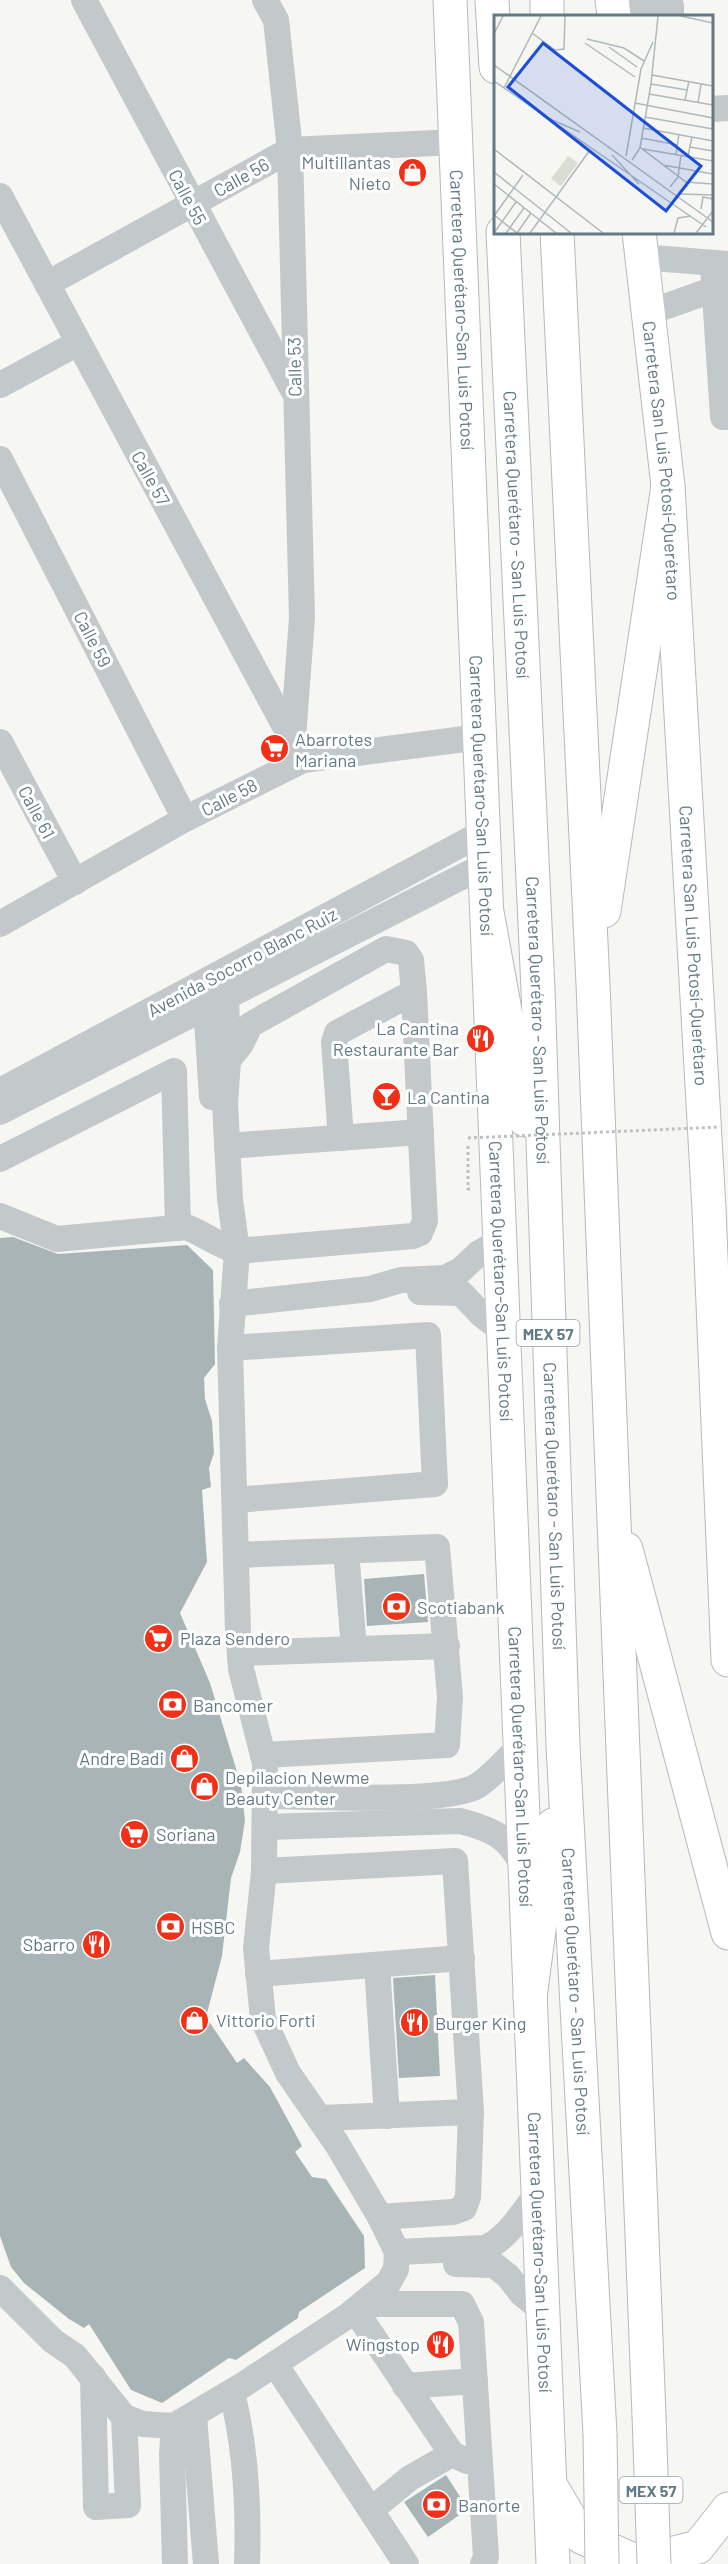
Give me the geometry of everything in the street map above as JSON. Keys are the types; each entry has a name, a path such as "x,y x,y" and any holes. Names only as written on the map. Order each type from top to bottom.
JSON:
{"main road":[{"name":"Carretera Querétaro-San Luis Potosí","path":"450,0 553,2564"},
{"path":"492,0 494,45"},
{"name":"Carretera Querétaro - San Luis Potosí","path":"504,234 537,978 564,1746 600,2434 602,2564"},
{"name":"MEX 57","path":"557,234 593,984 654,2564"},
{"name":"Carretera San Luis Potosí-Querétaro","path":"640,245 650,312 668,486 718,1208 728,1660"},
{"path":"593,984 668,486"},
{"path":"487,912 544,1227"},
{"path":"611,1491 728,1933"},
{"path":"530,1997 564,1746"},
{"path":"549,2484 581,2537 638,2562 698,2547 728,2510"}],"street":[{"name":"Calle 55","path":"84,0 294,393"},
{"name":"Calle 53","path":"265,0 276,20 290,150 294,393 302,618 298,748"},
{"path":"615,8 671,6 671,15"},
{"path":"713,109 728,108"},
{"name":"Calle 56","path":"46,284 290,150 456,142"},
{"name":"Calle 57","path":"1,200 298,748"},
{"path":"640,245 721,277"},
{"path":"650,312 721,277"},
{"path":"721,277 723,417 728,417"},
{"path":"0,385 78,343"},
{"name":"Calle 59","path":"0,459 185,819"},
{"name":"Calle 58","path":"0,924 185,819 298,748 480,737"},
{"name":"Calle 61","path":"0,742 75,882"},
{"name":"Avenida Socorro Blanc Ruiz","path":"0,1091 484,832"},
{"name":"Avenida Socorro Blanc Ruiz","path":"0,1112 485,865"},
{"path":"397,879 409,886 412,894 409,903"},
{"path":"0,1216 57,1239 186,1227 206,1235 229,1249 413,1236 420,1233 425,1221 414,992 411,960 406,953 386,949 250,1025 241,1044 228,1060"},
{"path":"341,1138 334,1042 337,1033 414,992"},
{"path":"216,1000 228,1060 225,1104 230,1199 229,1249"},
{"path":"0,2312 53,2341 75,2356 124,2417 143,2424 184,2421 275,2364 359,2307 389,2282 396,2260 380,2217 320,2118 288,2073 272,2043 263,2019 256,1948 264,1871 266,1796 263,1755 241,1669 230,1348 232,1304 216,1000"},
{"path":"0,1159 174,1071 178,1228"},
{"path":"227,1146 421,1132"},
{"path":"232,1304 370,1289 401,1280 445,1278 461,1270 479,1253 500,1241"},
{"path":"370,1289 403,1294 433,1291 461,1293 482,1315 504,1332"},
{"path":"230,1348 428,1335 432,1386 435,1484 236,1500"},
{"path":"238,1555 437,1547 450,1697 447,1745 263,1755"},
{"path":"346,1551 348,1600 354,1649"},
{"path":"240,1653 447,1646"},
{"path":"266,1796 380,1797 460,1793 477,1786 520,1745"},
{"path":"266,1827 460,1821 483,1827 503,1838 516,1851 525,1873"},
{"path":"264,1871 455,1861 471,2112 467,2161 468,2197 464,2208 453,2212 380,2217"},
{"path":"258,1974 462,1958"},
{"path":"377,1965 387,2115"},
{"path":"320,2118 471,2112"},
{"path":"396,2260 485,2248 507,2234 515,2220 538,2193"},
{"path":"396,2260 494,2265 508,2276 522,2294 543,2311"},
{"path":"0,2288 53,2341"},
{"path":"359,2307 462,2304 471,2322 486,2557 483,2564"},
{"path":"359,2307 405,2386 452,2454 465,2459 481,2474"},
{"path":"275,2364 406,2564"},
{"path":"93,2377 96,2507 128,2505 124,2417"},
{"path":"405,2386 475,2381"},
{"path":"232,2392 239,2422 249,2510 247,2564"},
{"path":"175,2564 172,2454 184,2421"},
{"path":"184,2421 206,2564"},
{"path":"370,2510 410,2478 452,2454"}],"path":[{"path":"468,1138 720,1127"}],"building":[{"path":"13,1237 58,1254 187,1245 213,1270 215,1364 204,1378 205,1399 212,1421 214,1453 209,1468 211,1487 202,1490 207,1562 180,1613 210,1683 241,1785 245,1820 240,1852 231,1878 222,1956 206,2017 237,2063 244,2058 270,2087 302,2146 295,2152 312,2177 326,2179 364,2236 365,2268 299,2312 298,2318 236,2360 229,2358 162,2403 131,2390 89,2324 84,2328 69,2319 24,2283 11,2267 0,2236 0,1238"},
{"name":"Scotiabank","path":"424,1574 428,1622 367,1626 364,1579"},
{"name":"Burger King","path":"435,1975 440,2076 399,2078 393,1978"},
{"name":"Banorte","path":"446,2475 468,2509 428,2537 404,2502"}],"place":[{"name":"Multillantas Nieto","path":"412,172"},
{"name":"Abarrotes Mariana","path":"274,749"},
{"name":"La Cantina Restaurante Bar","path":"480,1038"},
{"name":"La Cantina","path":"386,1097"},
{"name":"Scotiabank","path":"396,1607"},
{"name":"Plaza Sendero","path":"159,1638"},
{"name":"Bancomer","path":"172,1705"},
{"name":"Andre Badi","path":"185,1758"},
{"name":"Depilacion Newme Beauty Center","path":"204,1787"},
{"name":"Soriana","path":"135,1834"},
{"name":"HSBC","path":"170,1927"},
{"name":"Sbarro","path":"96,1944"},
{"name":"Vittorio Forti","path":"195,2020"},
{"name":"Burger King","path":"414,2023"},
{"name":"Wingstop","path":"441,2344"},
{"name":"Banorte","path":"437,2505"}]}
